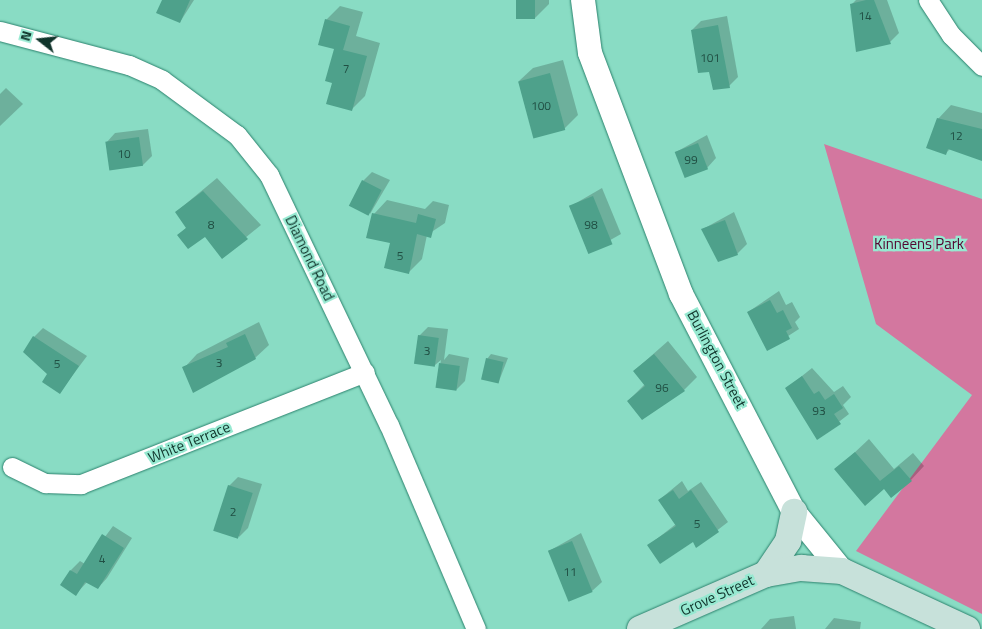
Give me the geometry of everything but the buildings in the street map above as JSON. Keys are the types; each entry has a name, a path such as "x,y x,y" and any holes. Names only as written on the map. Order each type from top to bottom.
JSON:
{"main road":[{"name":"Grove Street","path":"766,574 788,540 794,512"},
{"name":"Grove Street","path":"640,629 766,574 801,568 842,570"},
{"name":"Burlington Street","path":"842,570 968,629"}],"street":[{"name":"Burlington Street","path":"583,0 590,53 682,294 794,512 842,570"},
{"path":"928,0 951,35 982,66"},
{"name":"Diamond Road","path":"0,31 129,65 162,80 237,135 269,174 365,372 476,629"},
{"name":"White Terrace","path":"12,467 45,483 81,484 365,372"}],"green space":[{"name":"Kinneens Park","path":"824,144 982,199 982,614 856,551 972,395 876,324"}]}
